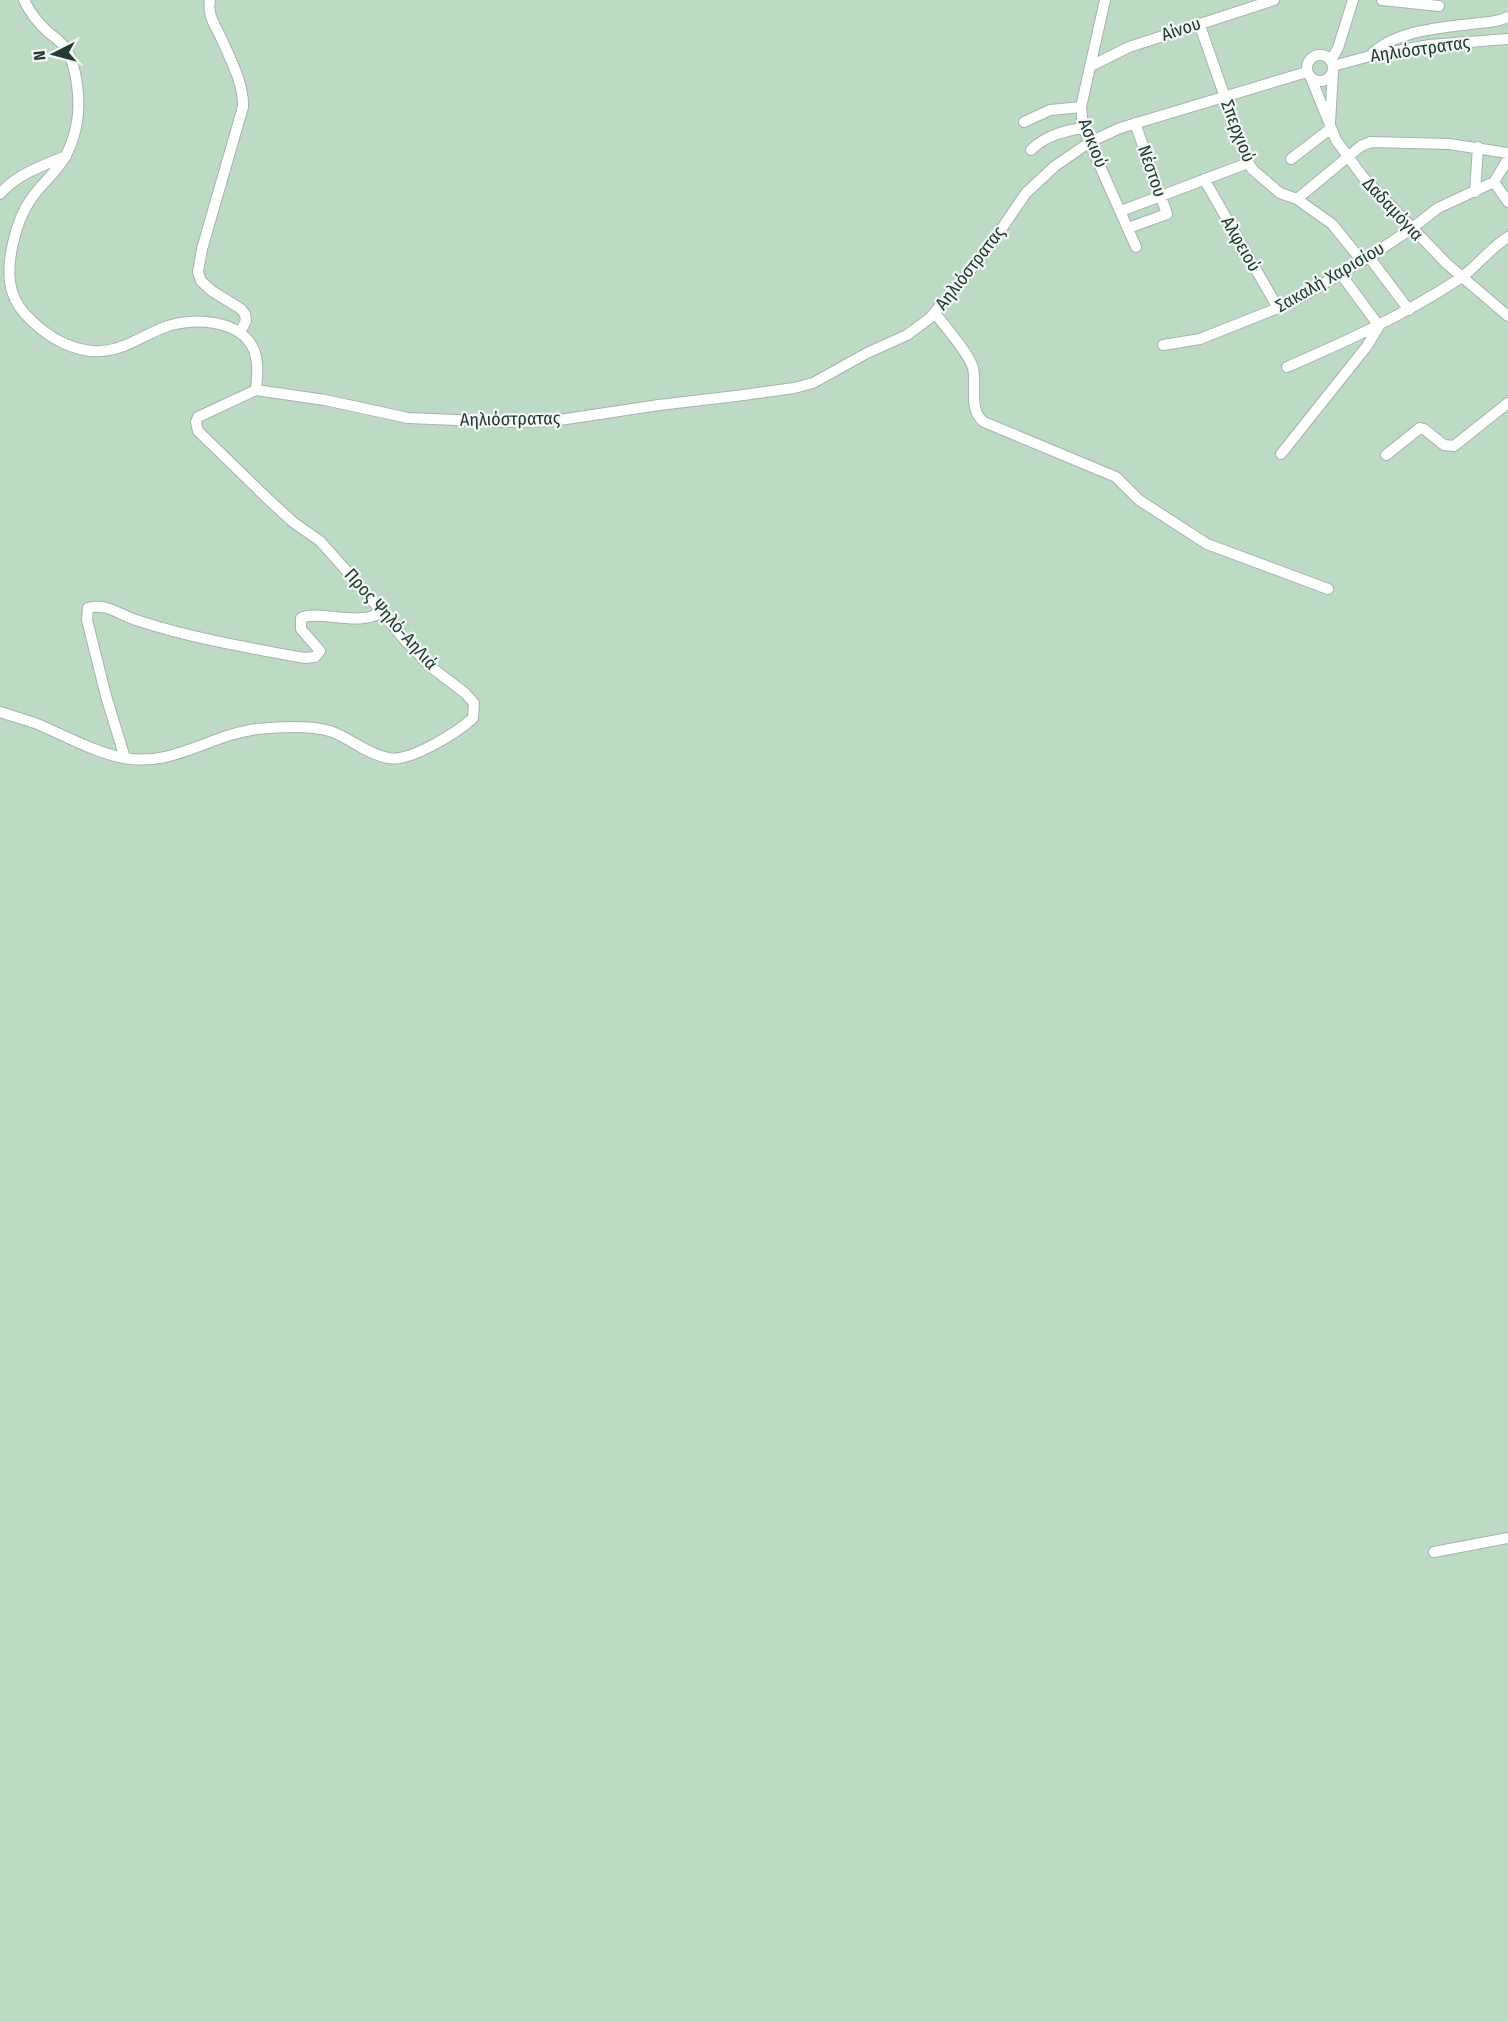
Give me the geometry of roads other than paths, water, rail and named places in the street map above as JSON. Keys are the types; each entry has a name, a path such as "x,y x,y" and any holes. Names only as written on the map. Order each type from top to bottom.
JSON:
{"street":[{"path":"24,0 38,22 65,47 74,68 79,98 74,136 66,156 30,200 22,215 9,269 12,293 17,303 33,322 66,344 100,352 110,350 163,327 180,323 213,324 240,332 251,345 256,356 256,390"},
{"path":"210,0 208,8 211,18 242,90 243,107 204,240 198,272 205,286 241,309 245,314 246,321 240,332"},
{"name":"Ασκιού","path":"1105,0 1081,106 1083,128 1136,247"},
{"name":"Αίνου","path":"1091,66 1129,47 1258,2 1274,0"},
{"path":"1291,159 1330,129 1332,66 1353,0"},
{"path":"1382,0 1439,6"},
{"path":"1370,56 1378,47 1398,37 1455,26 1500,21 1508,17"},
{"name":"Σπερχιού","path":"1199,23 1248,163 1253,170 1280,193 1297,199 1316,215 1332,224 1409,310"},
{"name":"Αηλιόστρατας","path":"1332,66 1370,56 1450,43 1508,39"},
{"name":"Αηλιόστρατας","path":"1309,75 1308,63 1314,56 1323,55 1332,66"},
{"name":"Αηλιόστρατας","path":"256,390 325,400 408,418 504,422 553,421 813,383 867,352 907,335 935,314 987,250 1026,193 1055,166 1090,142 1110,131 1135,123 1309,75 1319,82 1323,81 1328,79 1332,66"},
{"name":"Δαδαμόγια","path":"1309,75 1330,129 1347,158 1461,278 1508,316"},
{"path":"1024,122 1050,110 1081,106"},
{"name":"Νέστου","path":"1128,228 1167,214 1135,123"},
{"path":"1031,150 1044,139 1068,130 1083,128"},
{"path":"1297,199 1361,146 1371,142 1449,144 1508,153"},
{"path":"1475,192 1478,147"},
{"path":"0,194 31,172 66,156"},
{"path":"1508,159 1494,182 1508,202"},
{"path":"1120,211 1248,163"},
{"name":"Αλφειού","path":"1204,179 1278,308"},
{"name":"Σακαλή Χαρισίου","path":"1163,345 1200,339 1278,308 1365,259 1412,229 1438,208 1494,182"},
{"path":"1287,367 1409,310 1461,278 1508,237"},
{"path":"1340,273 1379,326"},
{"path":"935,314 967,356 972,368 975,408 979,418 984,422 1116,477 1139,500 1207,544 1328,589"},
{"path":"1281,454 1367,346 1379,326"},
{"name":"Προς Ψηλό-ΑηΛιά","path":"0,712 33,723 98,751 125,758 151,759 182,754 222,738 255,730 291,728 329,731 390,759 438,744 473,718 474,703 465,693 431,667 404,639 320,541 293,522 198,431 196,422 198,417 256,390"},
{"path":"1386,455 1420,428 1444,445 1454,446 1508,403"},
{"path":"125,758 95,653 87,620 88,608 100,605 135,620 305,658 315,657 320,651 301,629 301,618 307,614 332,618 364,618 382,613"},
{"path":"1434,1552 1508,1538"}]}
